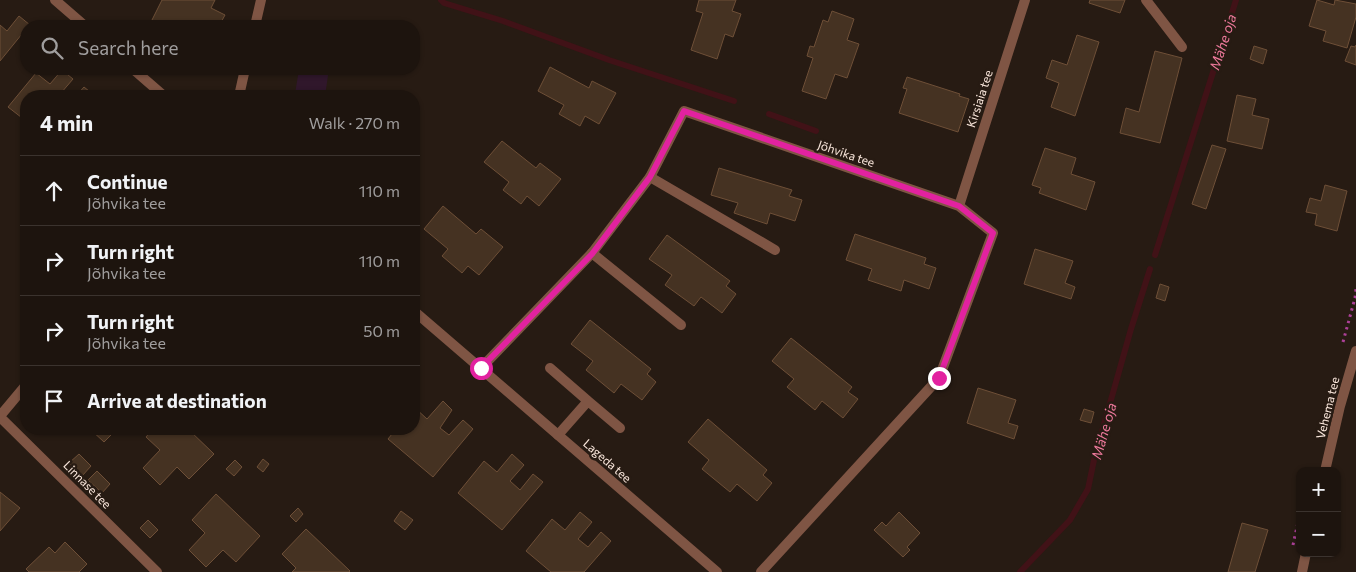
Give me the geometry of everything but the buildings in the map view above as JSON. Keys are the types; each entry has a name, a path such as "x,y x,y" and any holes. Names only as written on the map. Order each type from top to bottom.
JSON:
{"street":[{"path":"55,0 78,20"},
{"path":"256,20 261,0"},
{"name":"Kirsiaia tee","path":"959,206 1025,0"},
{"path":"1146,0 1182,47"},
{"path":"140,75 157,90"},
{"path":"241,90 244,75"},
{"name":"Jõhvika tee","path":"481,368 592,254 650,177 684,111 959,206 993,233 939,378 760,572"},
{"path":"650,177 775,250"},
{"path":"592,254 681,325"},
{"path":"420,316 481,368"},
{"name":"Vehema tee","path":"1326,467 1340,406 1356,351"},
{"name":"Lageda tee","path":"481,368 717,572"},
{"path":"550,368 620,428"},
{"path":"0,416 20,392"},
{"path":"558,435 588,401"},
{"name":"Linnase tee","path":"0,416 157,572"},
{"path":"1302,572 1305,557"}],"shaded area":[{"path":"298,75 328,75 326,90 296,90"}],"waterway":[{"path":"441,0 444,3 503,21 609,60 734,101"},
{"name":"Mähe oja","path":"1155,255 1236,0"},
{"path":"769,114 816,131"},
{"name":"Mähe oja","path":"1020,572 1070,520 1088,489 1094,460 1150,269"}],"route":[{"path":"481,368 592,254 650,177 684,111 959,206 993,233 939,378"}]}
